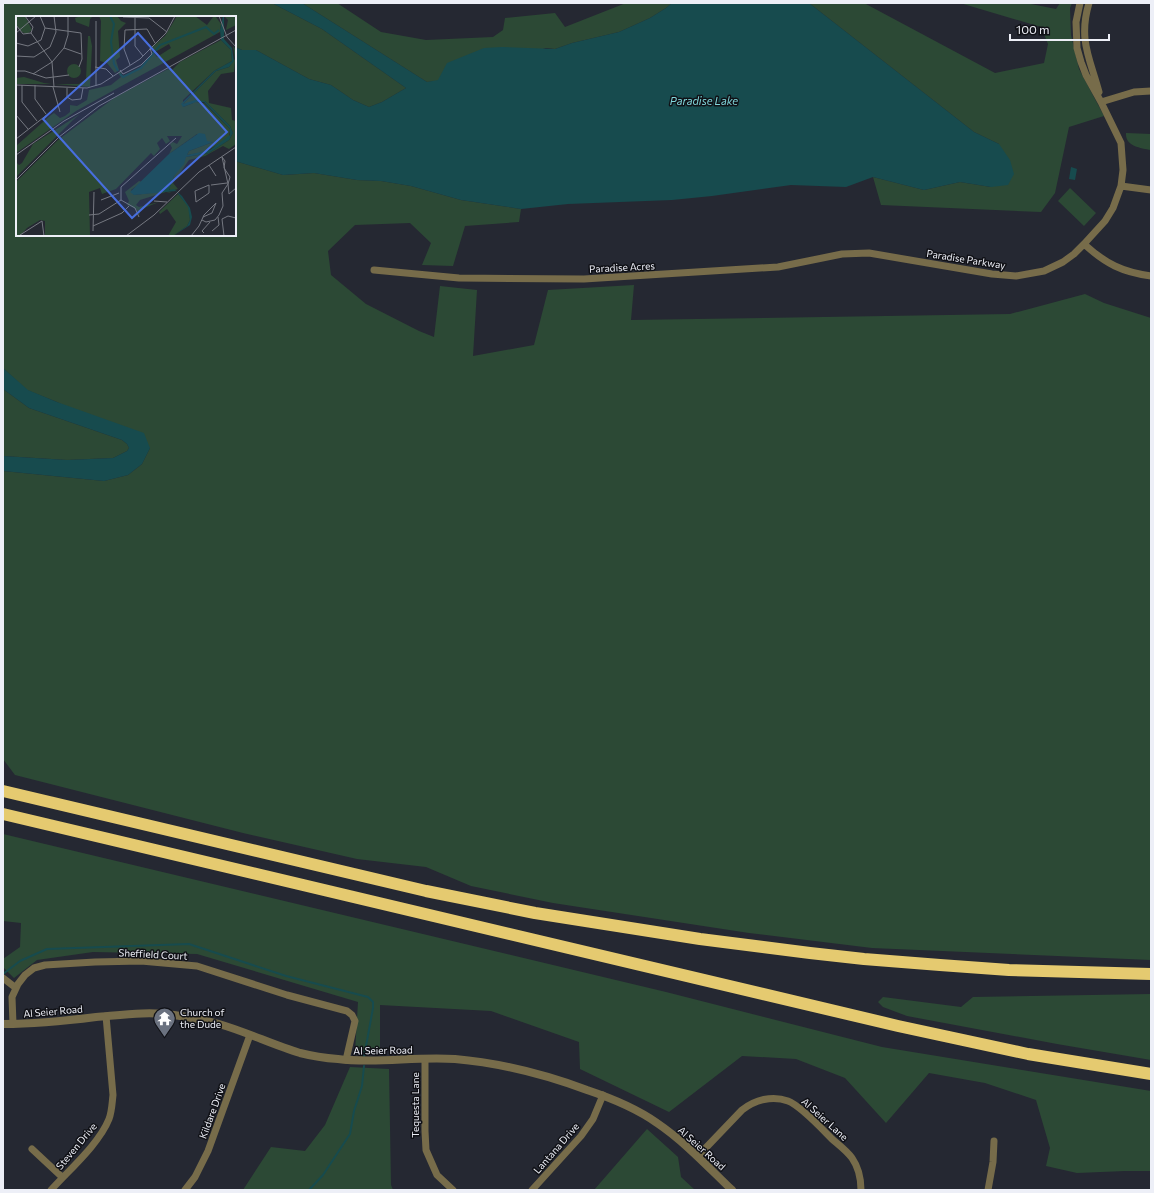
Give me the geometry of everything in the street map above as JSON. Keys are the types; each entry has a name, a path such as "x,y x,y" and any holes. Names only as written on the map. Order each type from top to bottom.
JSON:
{"highway":[{"path":"3,791 426,891 535,913 622,927 700,939 810,953 925,964 1009,970 1151,974"},
{"path":"3,814 898,1026 1028,1054 1151,1074"}],"street":[{"name":"Paradise Parkway","path":"869,253 992,274 1016,276 1031,274 1050,269 1063,262 1074,254 1105,221 1113,208 1121,186 1123,170 1121,143 1102,102 1086,75 1076,48 1076,22 1080,3"},
{"name":"Paradise Parkway","path":"1089,3 1084,25 1085,41 1088,58 1094,72 1102,102"},
{"path":"1102,102 1134,92 1151,91"},
{"path":"1121,186 1151,190"},
{"path":"1084,244 1106,262 1122,270 1151,276"},
{"name":"Paradise Acres","path":"374,270 459,278 584,279 778,267 842,254 869,253"},
{"name":"Sheffield Court","path":"13,1024 12,997 18,984 34,968 46,965 140,961 197,966 287,995 347,1011 355,1020 346,1060"},
{"path":"4,979 16,988"},
{"name":"Al Seier Road","path":"3,1024 56,1022 106,1016 171,1014 219,1024 300,1053 318,1057 380,1061 425,1058 454,1059 501,1065 558,1079 603,1095 639,1112 672,1134 698,1156 732,1190"},
{"name":"Steven Drive","path":"51,1190 98,1138 109,1118 113,1095 106,1016"},
{"name":"Kildare Drive","path":"185,1190 195,1177 208,1151 250,1035"},
{"name":"Tequesta Lane","path":"425,1058 424,1131 426,1150 437,1175 453,1190"},
{"name":"Lantana Drive","path":"532,1190 581,1136 593,1119 603,1095"},
{"name":"Al Seier Lane","path":"698,1156 742,1110 750,1104 766,1099 781,1099 788,1101 800,1109 852,1158 860,1173 861,1190"},
{"path":"988,1190 994,1142"},
{"path":"32,1149 62,1177"}],"shaded area":[{"path":"3,3 272,3 322,29 406,88 382,102 369,107 353,100 331,85 309,79 256,50 242,50 236,47 236,16 16,16 16,236 236,236 236,161 283,175 314,173 357,180 381,181 411,186 461,200 521,209 519,222 465,226 453,266 422,265 431,243 410,223 355,225 328,251 331,275 366,304 434,337 440,286 477,290 473,356 534,345 548,290 634,285 631,320 1010,314 1085,294 1104,303 1151,318 1151,960 872,948 749,933 553,903 471,886 426,867 357,859 243,833 15,775 3,759 3,471 104,481 128,475 142,464 150,448 57,402 27,390 3,368"},
{"path":"302,3 337,3 381,32 426,40 493,37 503,30 505,18 555,13 565,27 626,3 672,3 650,18 619,32 572,43 555,49 546,48 438,81 427,82"},
{"path":"809,3 864,3 995,73 1044,63 1048,44 1041,27 960,3 1026,3 1056,9 1060,3 1072,3 1070,8 1071,35 1079,69 1104,116 1069,127 1055,193 1041,212 881,205 873,177 924,190 960,182 991,187 999,144 974,132"},
{"path":"1126,133 1151,134 1151,150 1131,144 1126,137"},
{"path":"1070,188 1096,213 1084,226 1058,201"},
{"path":"3,389 29,408 122,440 129,448 127,451 113,458 67,460 3,456"},
{"path":"3,834 666,992 882,1047 1151,1091 1151,1171 1077,1173 1046,1166 1050,1148 1036,1100 985,1083 929,1073 886,1123 845,1078 796,1059 742,1056 669,1112 580,1069 579,1042 491,1011 380,1005 380,1050 355,1053 358,1002 197,954 93,952 37,960 14,978 3,967 3,959 20,947 21,923 3,921"},
{"path":"1151,994 1151,1060 907,1016 883,1007 878,1002 883,997 961,1007 973,997"},
{"path":"350,1067 389,1069 391,1185 393,1190 243,1190 271,1147 305,1151 325,1125"},
{"path":"647,1129 678,1157 681,1177 695,1190 594,1190"}],"water":[{"name":"Paradise Lake","path":"272,3 302,3 427,82 438,80 447,63 484,48 502,47 555,49 572,43 619,32 650,18 672,3 809,3 974,132 999,144 1010,160 1014,174 1008,185 991,187 960,182 924,190 873,177 846,187 791,185 672,200 568,204 521,209 461,200 411,186 381,181 357,180 314,173 283,175 236,161 236,47 242,50 256,50 309,79 331,85 353,100 369,107 382,102 406,88 322,29"},
{"path":"1071,167 1077,169 1075,180 1069,179"},
{"path":"3,368 28,390 144,433 150,448 142,464 128,475 104,481 3,471 3,456 67,460 113,458 127,451 129,448 122,440 29,408 3,389"}],"waterway":[{"path":"3,974 20,961 47,949 189,944 286,976 368,997 373,1002 373,1008 364,1057"},
{"path":"309,1190 323,1175 350,1134 354,1111 362,1086 364,1066"}],"place":[{"name":"Church of the Dude","path":"164,1038"}]}
